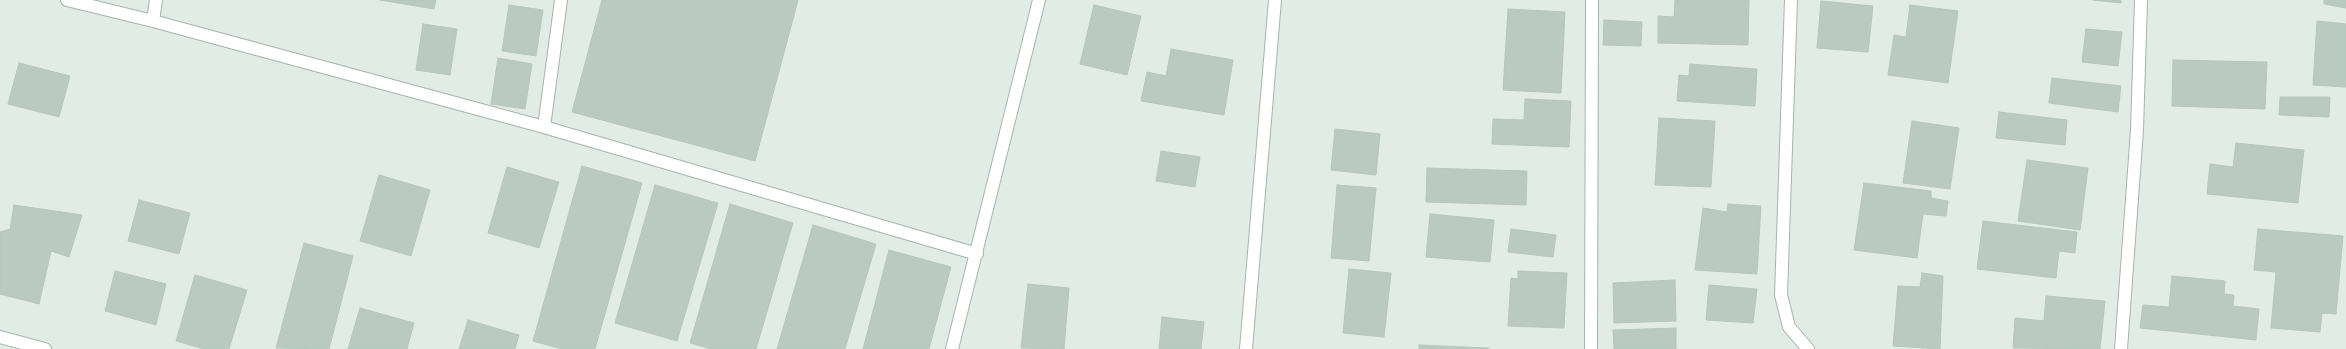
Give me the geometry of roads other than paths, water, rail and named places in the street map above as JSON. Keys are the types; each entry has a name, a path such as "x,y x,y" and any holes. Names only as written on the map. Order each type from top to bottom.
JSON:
{"street":[{"path":"67,0 153,20 544,127 977,254"},
{"path":"153,20 156,0"},
{"path":"544,127 561,0"},
{"path":"952,349 977,254 1039,0"},
{"path":"1246,349 1275,0"},
{"path":"1591,349 1592,0"},
{"path":"1791,0 1781,295 1789,327 1808,349"},
{"path":"2121,349 2137,130 2141,0"},
{"path":"0,337 45,349"}]}
